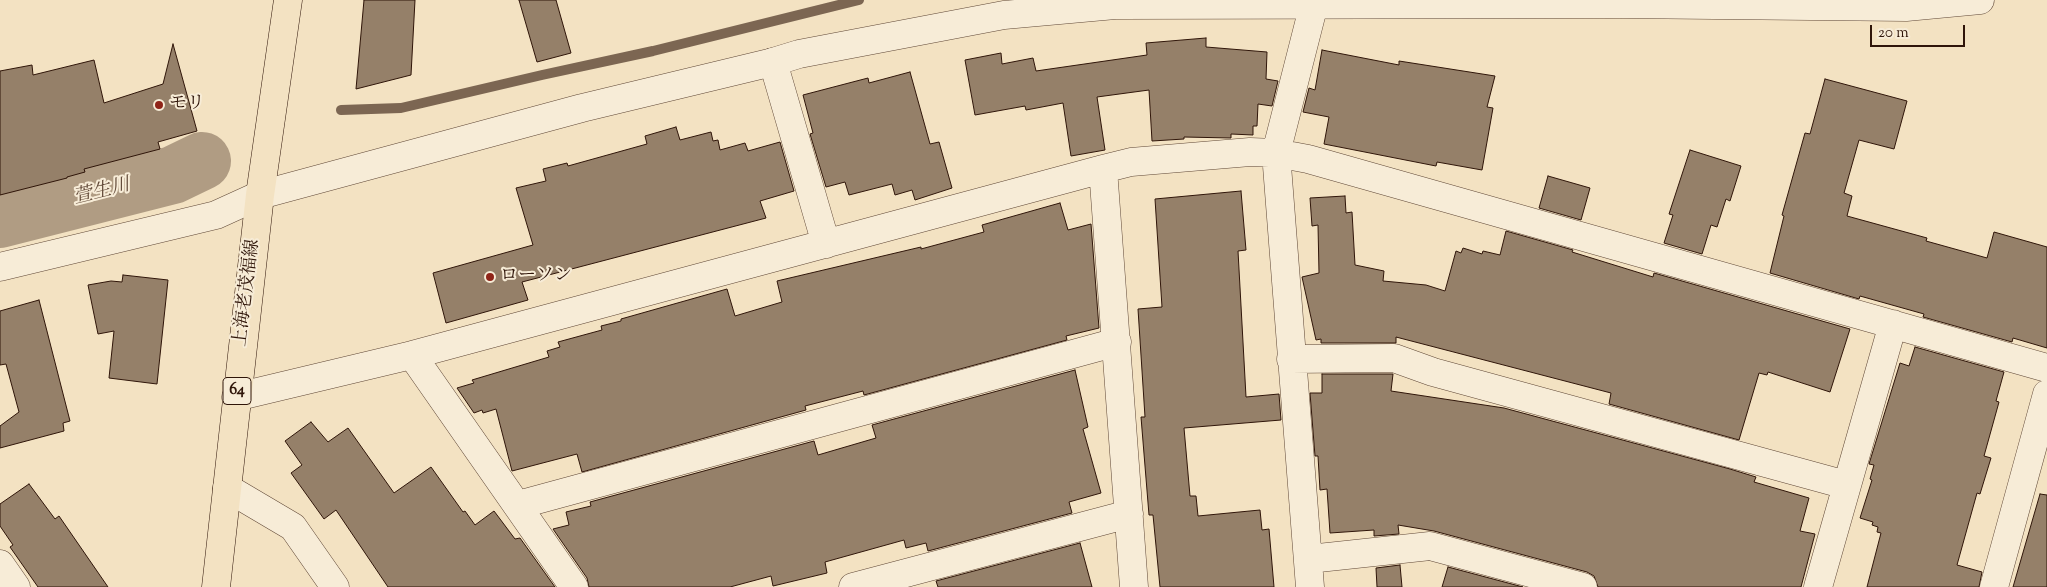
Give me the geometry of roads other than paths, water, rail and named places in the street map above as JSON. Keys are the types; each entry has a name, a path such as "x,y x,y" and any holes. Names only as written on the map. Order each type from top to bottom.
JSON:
{"main road":[{"name":"上海老茂福線","path":"216,587 260,195 288,0"}],"street":[{"path":"0,267 216,215 260,195 582,108 774,62 799,54 1004,15 1115,5 1454,2 1906,7 1980,0"},
{"path":"1310,587 1276,153 1314,4"},
{"path":"774,62 826,244"},
{"path":"236,398 412,355 1131,162 1183,157 1276,153 1308,159 2047,368"},
{"path":"1103,169 1134,587"},
{"path":"1818,587 1893,324"},
{"path":"518,505 1117,342"},
{"path":"412,355 574,587"},
{"path":"1291,359 1394,358 1433,372 1846,485"},
{"path":"1994,587 2047,394"},
{"path":"227,488 293,527 334,587"},
{"path":"853,587 1129,514"},
{"path":"1309,559 1430,546 1583,587"},
{"path":"0,564 16,587"}],"waterway":[{"path":"341,110 401,108 653,51 859,0"},
{"name":"萱生川","path":"0,219 173,175 202,161"}],"place":[{"name":"モリ","path":"159,105"},
{"name":"ローソン","path":"490,277"}]}
